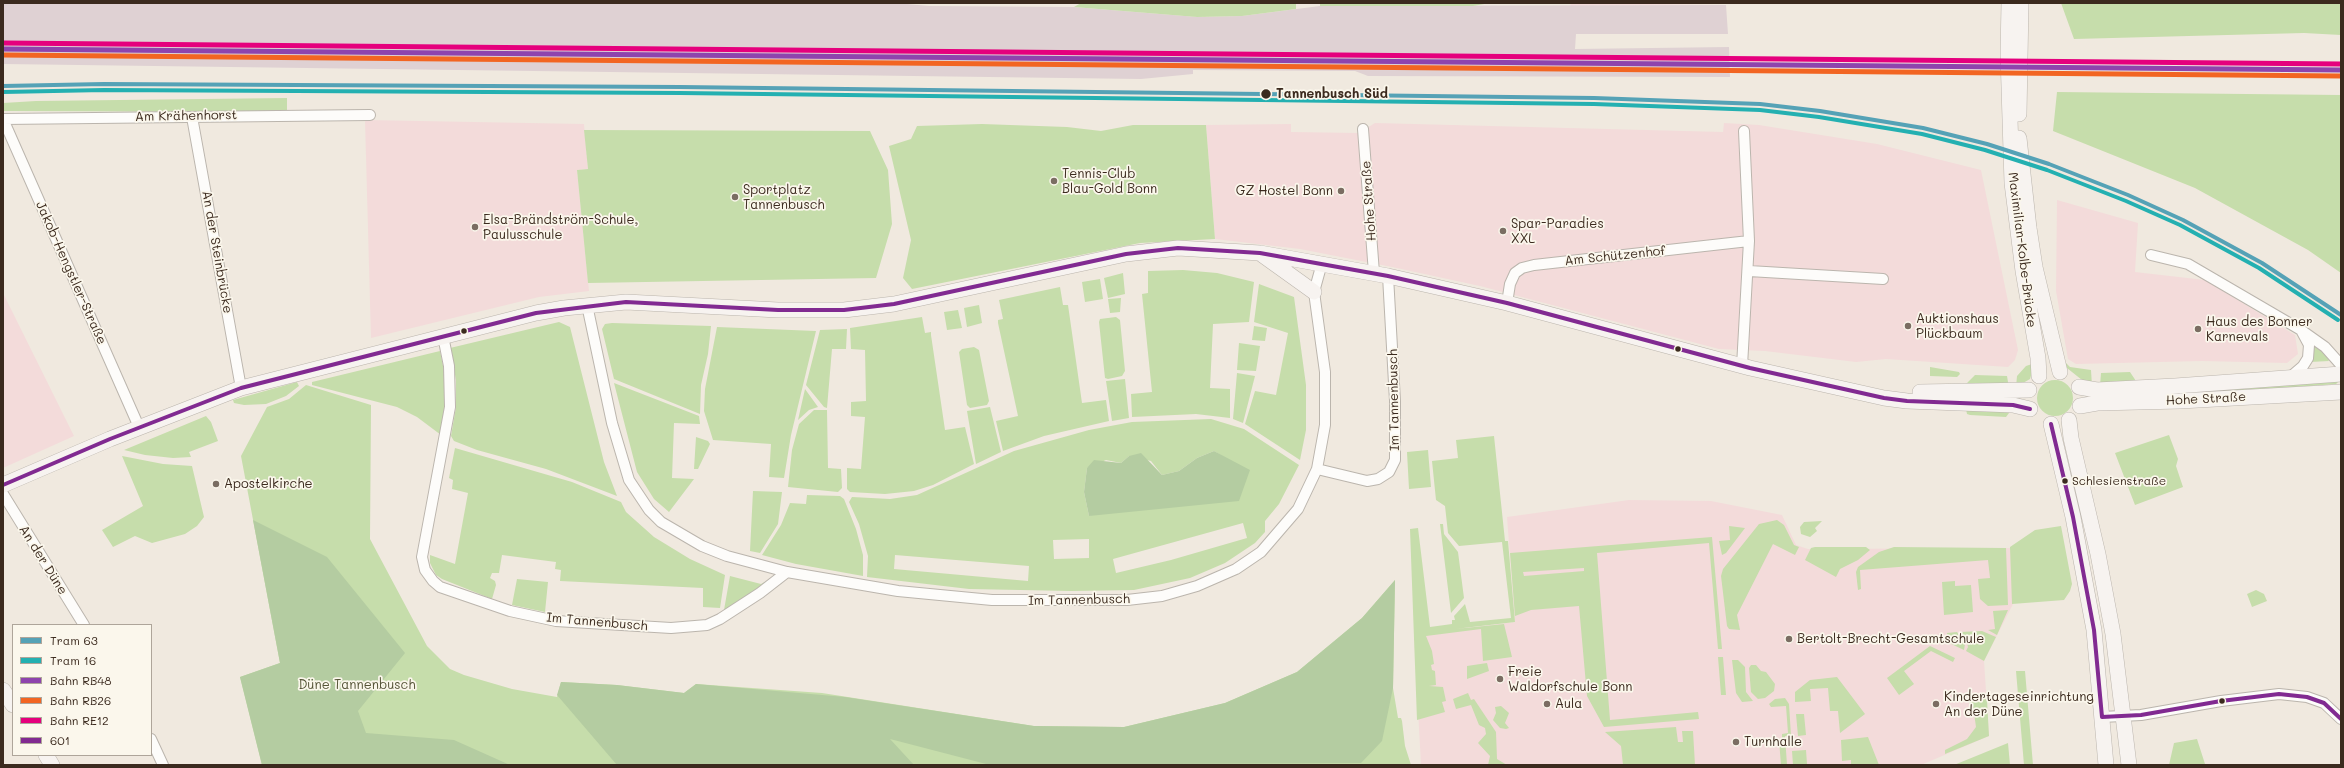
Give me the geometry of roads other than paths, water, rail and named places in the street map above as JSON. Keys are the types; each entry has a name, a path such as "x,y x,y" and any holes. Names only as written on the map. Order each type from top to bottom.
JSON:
{"street":[{"name":"Maximilian-Kolbe-Brücke","path":"2009,3 2008,55 2023,271 2038,358 2039,376"},
{"name":"Maximilian-Kolbe-Brücke","path":"2021,3 2018,183 2035,267 2060,372"},
{"name":"Am Krähenhorst","path":"3,119 370,115"},
{"name":"An der Steinbrücke","path":"192,116 241,388"},
{"name":"Jakob-Hengstler-Straße","path":"3,119 139,427"},
{"name":"Hohe Straße","path":"1363,129 1381,274"},
{"path":"1742,366 1749,242 1744,131"},
{"name":"Am Schützenhof","path":"1507,303 1515,273 1522,268 1534,265 1749,242"},
{"path":"3,485 139,427 241,388 536,313 587,305 626,302 778,310 844,310 894,304 1100,259 1153,250 1218,250 1260,253 1322,263 1381,274 1507,303 1742,366 1840,389 1907,401 2013,406 2030,409"},
{"path":"1260,253 1314,292"},
{"path":"2151,255 2188,264 2301,330 2325,347 2341,365"},
{"name":"Im Tannenbusch","path":"587,305 612,423 629,480 648,510 661,522 702,546 727,556 787,572 863,586 946,597 1073,602 1127,600 1162,596 1197,586 1225,574 1261,552 1298,509 1317,469 1323,443 1327,395 1326,372 1314,292 1322,263"},
{"path":"1748,270 1883,279"},
{"name":"Im Tannenbusch","path":"1317,469 1367,481 1378,479 1389,472 1395,460 1395,401 1381,274"},
{"path":"2289,378 2303,366 2309,352 2309,345 2301,330"},
{"name":"Im Tannenbusch","path":"443,336 449,366 450,407 422,557 425,570 432,581 440,587 510,611 556,621 671,628 707,625 720,619 760,593 787,572"},
{"path":"2053,371 2060,372 2072,377 2079,388 2080,406 2069,420 2051,424 2038,419 2030,409 2029,390 2039,376 2053,371"},
{"name":"Hohe Straße","path":"2079,388 2096,390 2341,374"},
{"path":"1840,389 1937,392 2029,390"},
{"name":"Hohe Straße","path":"2080,406 2097,403 2180,401 2338,391"},
{"path":"2069,420 2071,438 2098,554 2113,634 2124,714 2129,765"},
{"path":"2051,424 2073,517 2094,630 2106,765"},
{"name":"An der Düne","path":"3,494 83,624"},
{"path":"3,690 12,704"},
{"path":"2102,717 2124,714 2141,715 2263,695 2286,694 2307,697 2324,703 2341,719"},
{"path":"152,740 163,765"},
{"path":"47,756 52,765"}],"tram line":[{"name":"63","path":"3,86 104,84 680,87 1594,98 1760,104 1820,111 1923,128 1987,144 2049,164 2128,195 2183,220 2262,263 2341,315"},
{"name":"16","path":"3,92 104,90 680,93 1594,104 1760,110 1819,117 1922,134 1985,150 2047,170 2126,201 2180,225 2259,268 2338,320"}],"rail line":[{"name":"RE12","path":"3,43 2341,64"},
{"name":"RB48","path":"3,49 2341,70"},
{"name":"RB26","path":"3,55 2341,76"}],"place":[{"name":"Tannenbusch Süd","path":"1266,94"},
{"name":"Tennis-Club Blau-Gold Bonn","path":"1054,181"},
{"name":"GZ Hostel Bonn","path":"1341,191"},
{"name":"Sportplatz Tannenbusch","path":"735,197"},
{"name":"Elsa-Brändström-Schule, Paulusschule","path":"475,227"},
{"name":"Spar-Paradies XXL","path":"1503,231"},
{"name":"Auktionshaus Plückbaum","path":"1908,326"},
{"name":"Haus des Bonner Karnevals","path":"2198,329"},
{"name":"Schlesienstraße","path":"2065,481"},
{"name":"Apostelkirche","path":"216,484"},
{"name":"Bertolt-Brecht-Gesamtschule","path":"1789,639"},
{"name":"Freie Waldorfschule Bonn","path":"1500,679"},
{"name":"Aula","path":"1547,704"},
{"name":"Kindertageseinrichtung An der Düne","path":"1936,704"},
{"name":"Turnhalle","path":"1736,742"}],"park label":[{"name":"Düne Tannenbusch","path":"357,685"}]}
